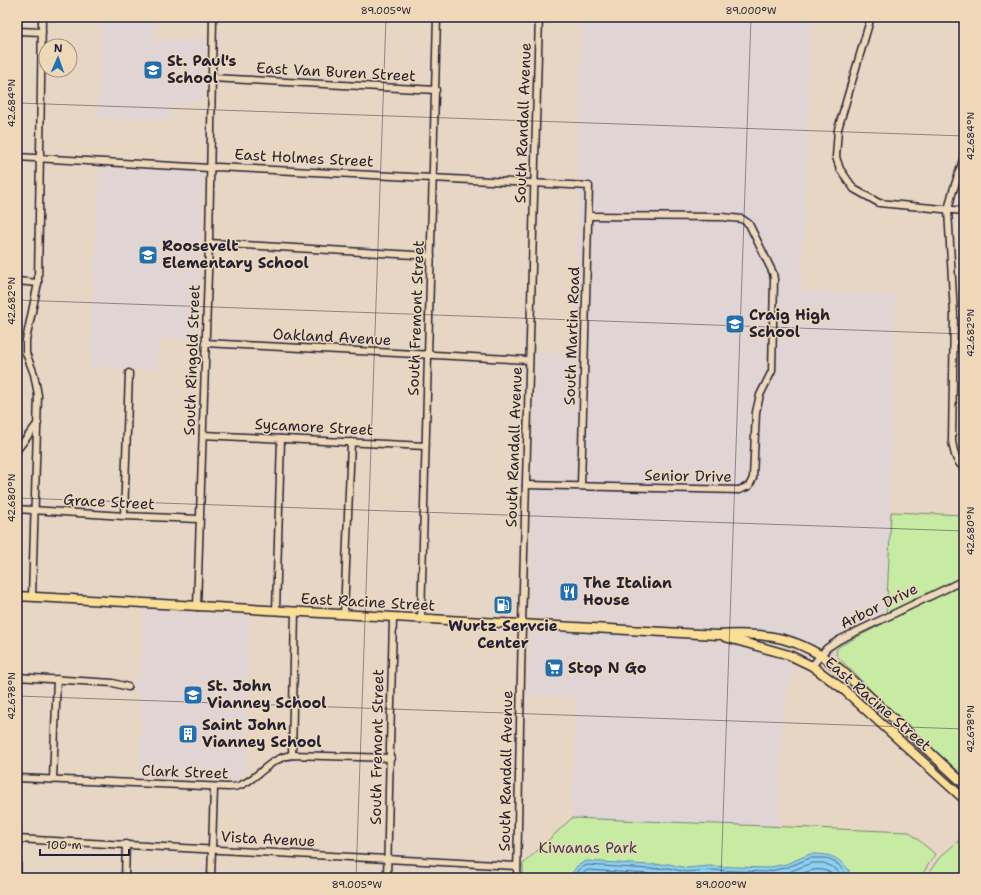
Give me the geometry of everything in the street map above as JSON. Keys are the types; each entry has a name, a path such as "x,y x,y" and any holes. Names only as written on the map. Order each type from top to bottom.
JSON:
{"main road":[{"name":"East Racine Street","path":"17,596 717,635 753,634 784,639 821,654 840,669 964,784"},
{"name":"East Racine Street","path":"717,635 776,651 812,666 843,689 964,799"}],"street":[{"path":"32,597 38,423 37,385 26,353 26,340 38,283 42,17"},
{"name":"South Ringold Street","path":"197,607 203,435 213,17"},
{"name":"South Fremont Street","path":"421,619 437,17"},
{"name":"South Randall Avenue","path":"517,878 522,624 539,17"},
{"path":"871,17 838,129 836,157 840,169 854,189 879,203 964,211"},
{"path":"17,31 42,32"},
{"name":"East Van Buren Street","path":"212,78 436,90"},
{"name":"East Holmes Street","path":"17,157 209,168 217,167 589,186"},
{"path":"964,157 948,210 954,314 952,441 954,454 959,464 964,468"},
{"name":"South Martin Road","path":"581,486 589,186"},
{"name":"Senior Drive","path":"526,485 744,489 753,478 756,412 760,395 770,378 773,359 774,273 755,233 746,220 722,216 589,216"},
{"path":"208,244 431,256"},
{"path":"17,282 38,283"},
{"name":"Oakland Avenue","path":"205,343 529,360"},
{"path":"124,516 129,373"},
{"path":"17,450 38,423"},
{"name":"Sycamore Street","path":"203,435 425,446"},
{"path":"276,611 281,439"},
{"path":"344,614 351,442"},
{"name":"Grace Street","path":"17,509 199,519"},
{"name":"Arbor Drive","path":"812,666 821,654 839,640 964,580"},
{"path":"292,755 295,612"},
{"name":"South Fremont Street","path":"387,878 391,758 393,617"},
{"path":"17,677 113,683 128,687"},
{"path":"53,779 57,679"},
{"name":"Clark Street","path":"17,778 214,788 240,786 274,761 292,755 391,758"},
{"path":"211,878 214,788"},
{"path":"17,839 17,878"},
{"name":"Vista Avenue","path":"17,839 517,866"},
{"path":"125,878 126,844"}],"shaded area":[{"name":"St. Paul's School","path":"102,17 155,17 154,40 207,41 204,100 192,100 170,108 170,120 98,118"},
{"name":"Craig High School","path":"581,17 811,17 801,291 896,295 887,613 820,645 812,646 777,634 753,630 540,618 531,616 529,613 536,353 575,354"},
{"name":"Roosevelt Elementary School","path":"99,168 203,172 198,340 159,338 157,370 90,366"},
{"name":"St. John Vianney School","path":"143,610 249,616 246,770 236,779 228,782 139,777 142,698 136,692 135,682 141,676"},
{"path":"530,630 628,634 701,640 748,649 779,659 795,667 783,707 779,827 572,818 576,698 527,695"}],"green space":[{"path":"891,512 964,515 964,776 895,715 836,655 837,649 840,646 886,622"},
{"name":"Kiwanas Park","path":"572,818 909,832 935,854 920,878 523,878 523,864"},
{"path":"964,836 964,878 925,878 939,858"}],"water":[{"path":"810,854 822,854 836,858 849,870 848,878 569,878 577,866 586,861 649,865 669,864 687,868 709,866 766,868 786,864"}],"place":[{"name":"St. Paul's School","path":"153,70"},
{"name":"Roosevelt Elementary School","path":"148,255"},
{"name":"Craig High School","path":"735,324"},
{"name":"The Italian House","path":"569,592"},
{"name":"Wurtz Servcie Center","path":"503,605"},
{"name":"Stop N Go","path":"554,668"},
{"name":"St. John Vianney School","path":"193,695"},
{"name":"Saint John Vianney School","path":"188,734"}]}
